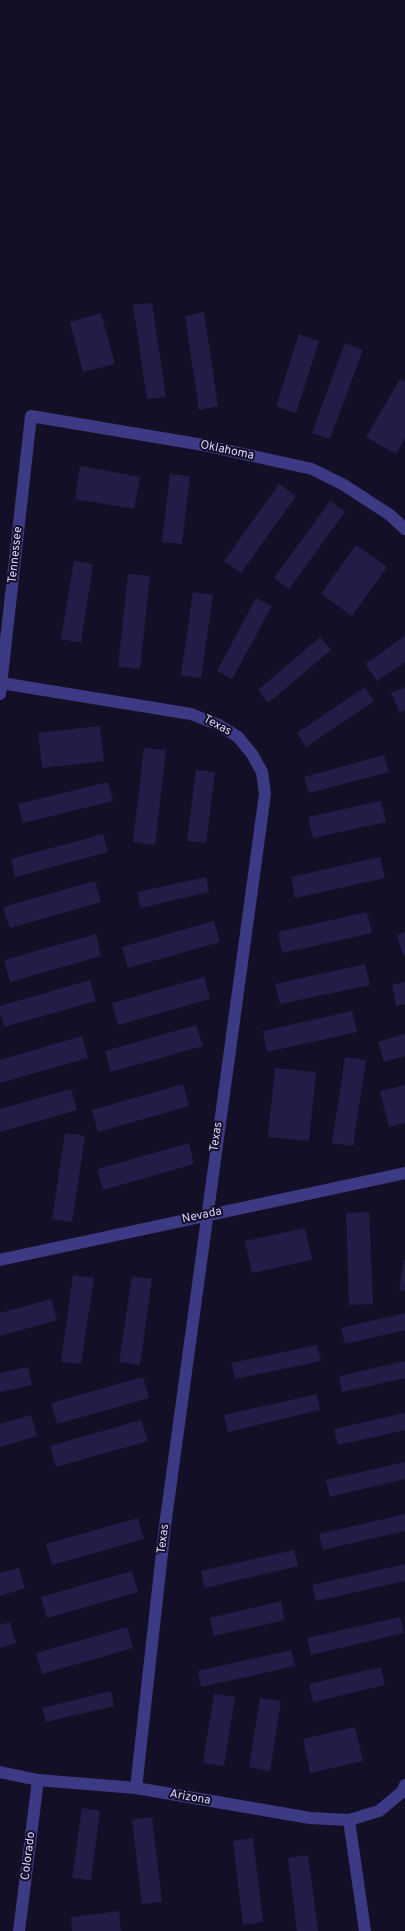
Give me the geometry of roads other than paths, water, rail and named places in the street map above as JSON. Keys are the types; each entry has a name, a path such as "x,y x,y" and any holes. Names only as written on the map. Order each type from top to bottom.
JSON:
{"street":[{"name":"Oklahoma","path":"31,416 203,446 312,470 344,485 390,515 405,529"},
{"name":"Tennessee","path":"1,689 31,416"},
{"name":"Texas","path":"1,689 192,714 219,724 238,737 252,754 262,772 265,794 165,1526 136,1788"},
{"name":"Nevada","path":"0,1260 405,1172"},
{"name":"Arizona","path":"0,1772 38,1780 136,1788 310,1818 349,1820 379,1811 402,1792 405,1786"},
{"name":"Colorado","path":"20,1931 38,1780"},
{"path":"349,1820 365,1931"}]}
